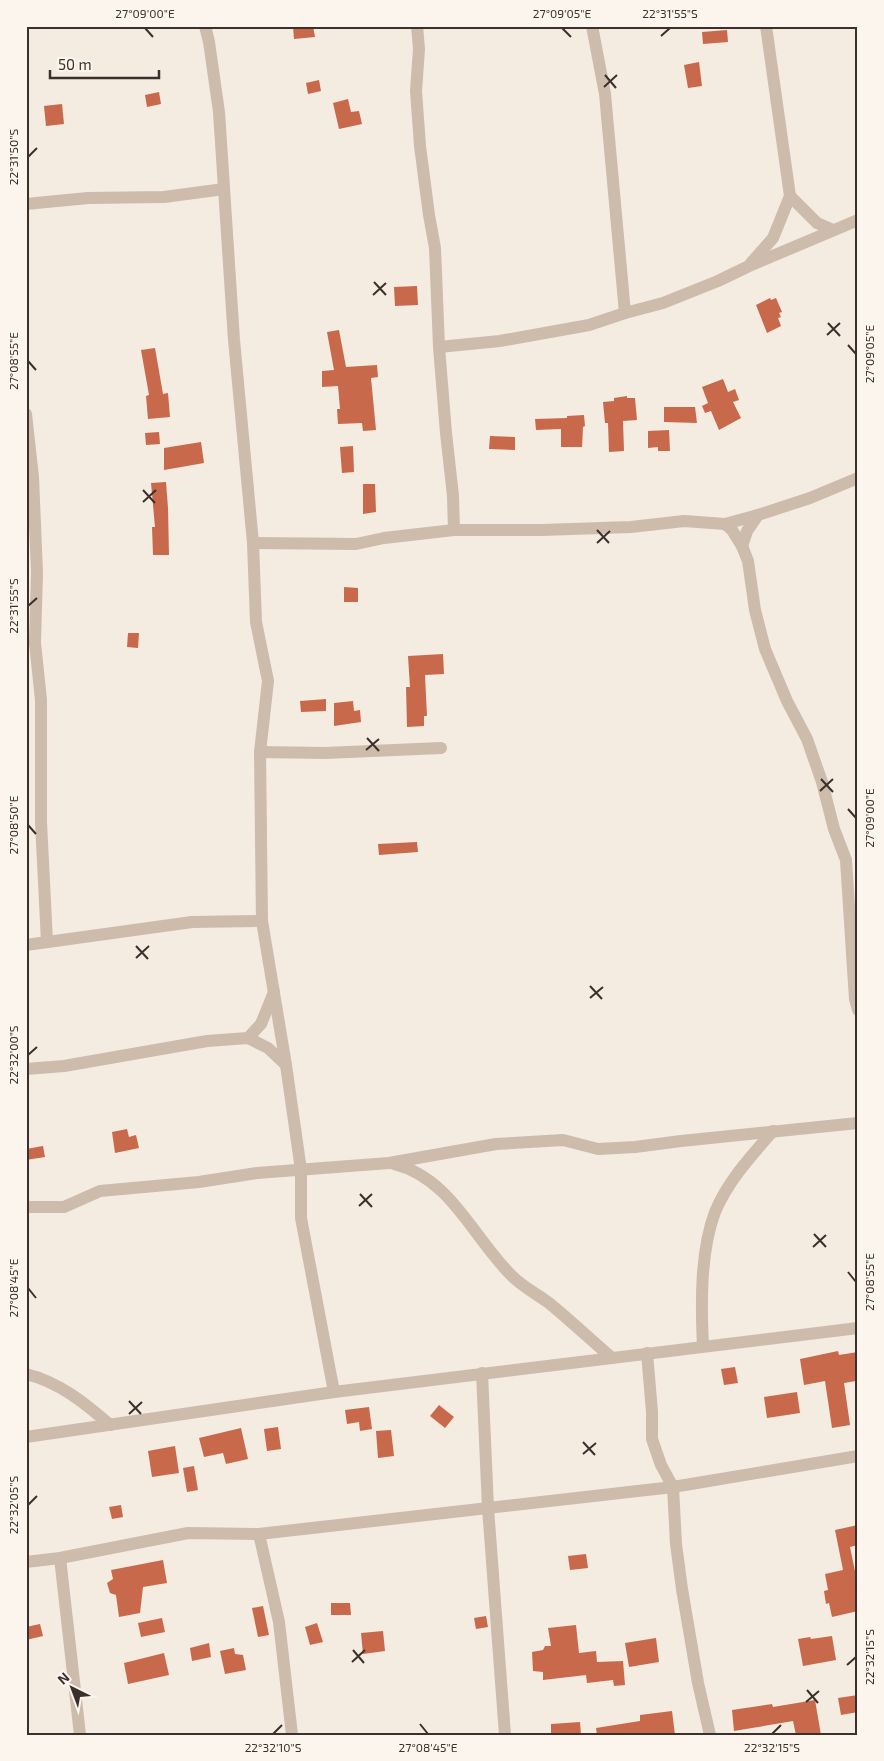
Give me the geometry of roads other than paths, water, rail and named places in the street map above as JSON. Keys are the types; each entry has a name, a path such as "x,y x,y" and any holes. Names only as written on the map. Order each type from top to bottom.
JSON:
{"street":[{"path":"205,26 210,42 219,112 234,340 253,543 256,622 268,681 260,752 262,921 301,1170 301,1218 334,1392"},
{"path":"417,26 416,91 420,146 435,248 439,347 446,433 454,496 454,530"},
{"path":"592,26 605,94 625,313"},
{"path":"749,266 773,238 790,196 766,26"},
{"path":"26,204 88,198 164,197 224,189"},
{"path":"790,196 817,222 833,230"},
{"path":"439,347 533,336 589,325 669,300 718,281 858,220"},
{"path":"26,414 33,477 37,572 30,644 41,700 41,822 47,942"},
{"path":"253,543 356,544 384,538 454,530 631,527 684,521 725,524 758,516 810,498 858,478"},
{"path":"742,546 747,531 758,516"},
{"path":"725,524 732,530 742,546 748,561 755,610 765,649 787,702 807,739 822,782 834,829 846,860 858,1010"},
{"path":"260,752 325,753 440,748"},
{"path":"26,945 192,922 262,921"},
{"path":"248,1038 261,1024 274,992"},
{"path":"26,1069 64,1066 207,1041 248,1038 268,1048 286,1065"},
{"path":"26,1207 64,1207 100,1191 199,1182 257,1173 389,1162 496,1144 563,1140 598,1149 636,1148 773,1131 858,1123"},
{"path":"703,1346 701,1313 704,1258 715,1213 744,1163 773,1131"},
{"path":"389,1162 410,1168 428,1179 455,1204 484,1244 513,1277 548,1303 612,1358"},
{"path":"26,1437 334,1392 858,1328"},
{"path":"647,1353 652,1412 652,1439 661,1465 673,1487 676,1544 682,1589 698,1683 710,1735"},
{"path":"482,1373 488,1508 505,1735"},
{"path":"26,1374 50,1382 67,1392 110,1425"},
{"path":"26,1562 60,1558 188,1533 259,1534 673,1487 858,1456"},
{"path":"259,1534 279,1622 292,1735"},
{"path":"60,1558 80,1735"}]}
